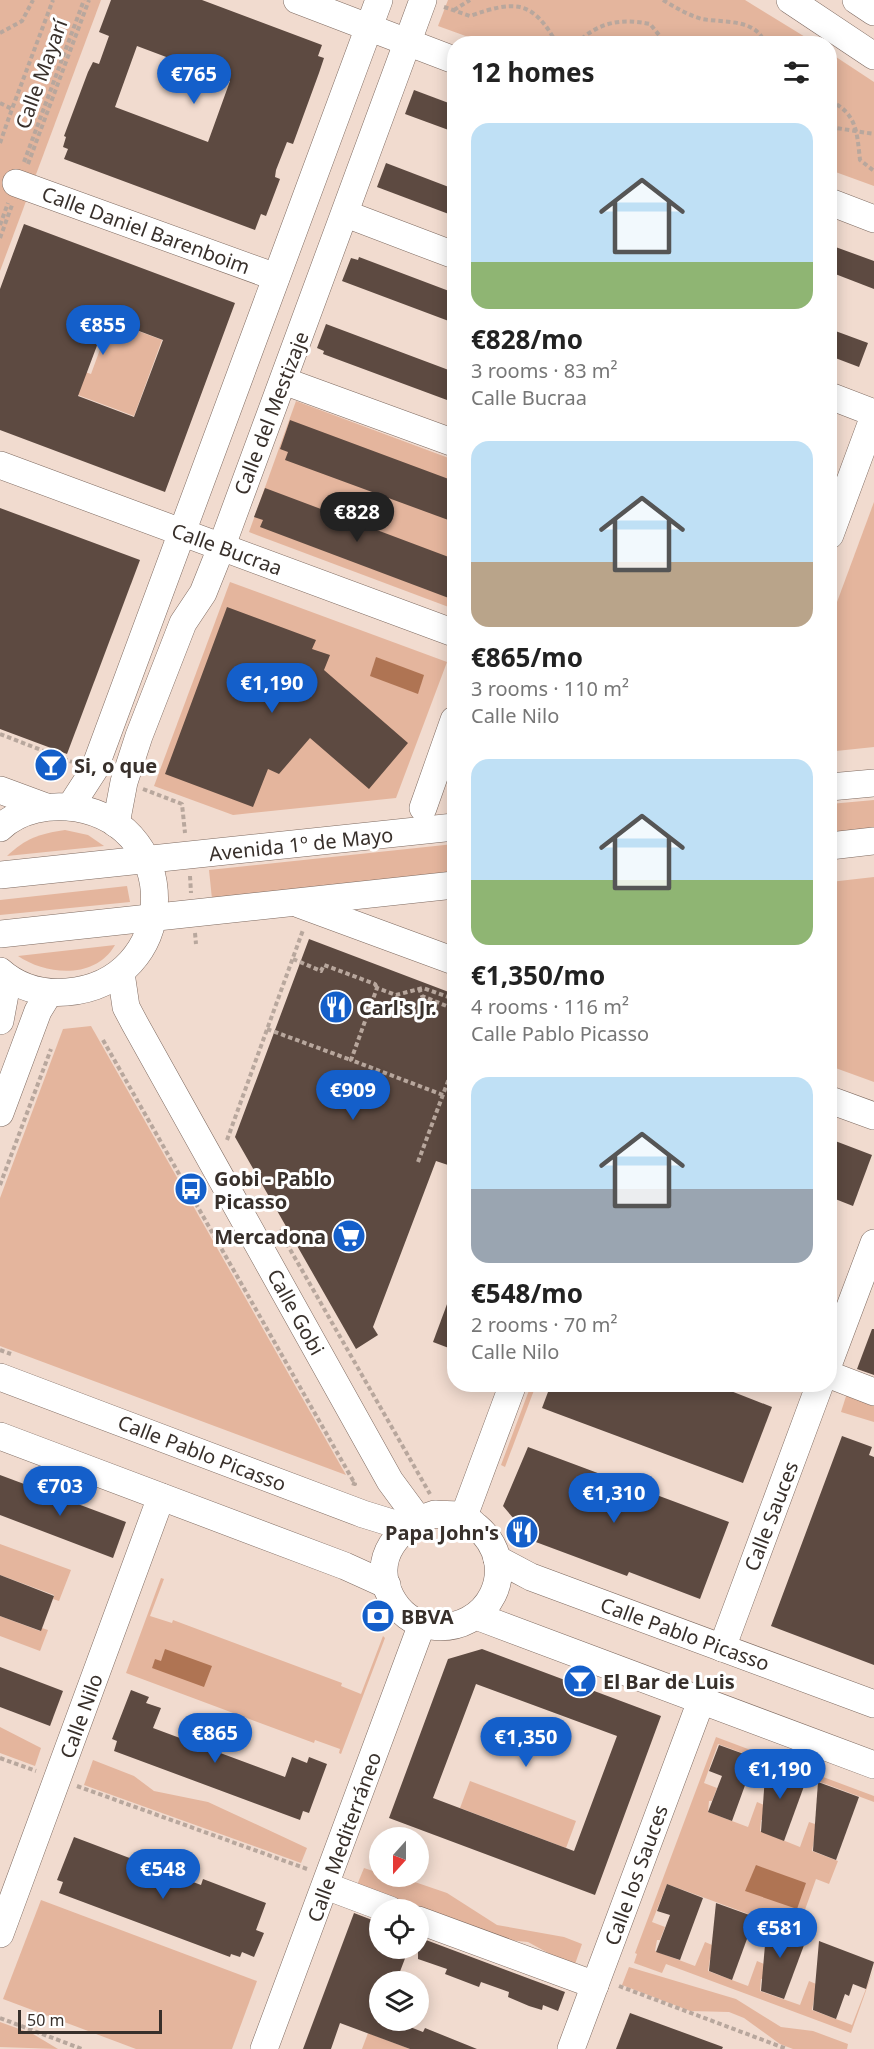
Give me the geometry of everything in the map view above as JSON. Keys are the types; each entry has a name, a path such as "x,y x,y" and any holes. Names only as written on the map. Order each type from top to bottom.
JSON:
{"street":[{"path":"297,0 447,57"},
{"name":"Calle del Mestizaje","path":"58,807 94,770 379,0"},
{"path":"790,0 874,56"},
{"path":"856,0 874,12"},
{"name":"Calle del Mestizaje","path":"116,824 124,782 139,736 183,623 203,593 221,548 346,214 407,41 431,2"},
{"name":"Calle Daniel Barenboim","path":"18,184 276,277"},
{"path":"837,205 874,219"},
{"path":"346,214 447,252"},
{"path":"284,381 447,440"},
{"path":"837,399 874,414 837,516"},
{"name":"Calle Bucraa","path":"0,465 447,630"},
{"path":"423,808 447,740"},
{"path":"837,786 874,783"},
{"path":"0,790 58,807 87,810 116,824 137,844 147,860 155,895 153,919 142,946 121,973 87,990 49,993 34,990 4,974 0,1021"},
{"path":"0,828 16,817 58,807"},
{"name":"Avenida 1º de Mayo","path":"0,875 447,828"},
{"path":"837,845 874,841"},
{"path":"0,934 447,886"},
{"path":"293,902 447,958"},
{"name":"Calle Gobi","path":"121,973 126,1007 390,1481 411,1523"},
{"name":"Calle Gobi","path":"97,987 126,1007"},
{"path":"0,1113 38,1011 49,993"},
{"path":"837,1103 874,1116"},
{"path":"837,1341 874,1243"},
{"name":"Calle Pablo Picasso","path":"0,1377 363,1514 411,1523"},
{"path":"837,1378 874,1392"},
{"path":"464,1516 510,1392"},
{"name":"Calle Sauces","path":"722,1648 817,1392"},
{"path":"0,1436 345,1566 387,1585"},
{"name":"Calle Nilo","path":"0,1934 161,1497"},
{"path":"435,1514 464,1516 490,1542 497,1559 497,1583 493,1595 476,1616 459,1625 443,1628 422,1624 405,1614 391,1598 385,1564 389,1550 411,1523 435,1514"},
{"name":"Calle Pablo Picasso","path":"497,1559 531,1577 874,1704"},
{"path":"476,1616 874,1765"},
{"name":"Calle Mediterráneo","path":"264,2049 422,1624"},
{"name":"Calle los Sauces","path":"571,2049 701,1701"},
{"path":"327,1881 369,1900"},
{"path":"429,1924 595,1985"}],"path":[{"path":"0,33 21,21 33,0"},
{"path":"0,143 53,0"},
{"name":"Calle Mayarí","path":"0,225 18,184 84,0"},
{"path":"0,238 18,184 89,0"},
{"path":"454,10 470,0"},
{"path":"663,0 685,13 702,19 751,26 763,36"},
{"path":"431,2 470,16 502,6 530,9 542,19 552,36"},
{"path":"586,36 613,21 630,20 650,24 659,36"},
{"path":"0,103 12,109"},
{"path":"837,105 848,112 857,132 860,160 874,171"},
{"path":"837,128 874,134"},
{"path":"229,1144 226,1139 303,930"},
{"path":"293,959 321,971 324,965 375,984 377,988 396,995 419,988 447,997"},
{"path":"351,1060 377,988"},
{"path":"419,988 422,996 447,1006"},
{"path":"267,1029 443,1095"},
{"path":"103,1040 355,1484 344,1480"},
{"path":"0,1185 51,1049"},
{"path":"418,1162 447,1084"},
{"path":"274,1221 431,1494 440,1493"},
{"path":"0,1350 22,1359"},
{"path":"0,1758 327,1881"},
{"path":"0,2018 82,2049"}],"shaded area":[{"path":"0,0 101,0 0,271"},
{"path":"448,0 745,0 804,36 466,36 438,26"},
{"path":"837,58 874,82 874,186 837,173"},
{"path":"90,313 162,340 134,416 62,389 71,367 91,374 102,344 82,336"},
{"path":"296,401 447,457 447,606 249,532"},
{"path":"874,502 874,747 837,751 837,602"},
{"path":"230,582 447,662 396,798 233,815 154,786"},
{"path":"376,657 424,675 418,694 370,676"},
{"path":"874,800 874,828 837,832 837,803"},
{"path":"65,830 88,835 104,846 7,856 33,838"},
{"path":"447,845 447,875 212,899 209,870"},
{"path":"874,877 874,1082 837,1069 837,881"},
{"path":"127,886 130,902 0,915 0,900"},
{"path":"115,945 95,964 70,971 42,967 18,956"},
{"path":"91,1026 346,1475 0,1346 0,1198 63,1029"},
{"path":"848,1390 874,1399 874,1422 841,1412"},
{"path":"528,1392 533,1392 505,1467 501,1465"},
{"path":"0,1544 71,1570 59,1601 53,1599 54,1595 0,1575"},
{"path":"161,1578 164,1579 150,1616 172,1623 173,1620 342,1683 341,1686 361,1694 383,1636 385,1638 341,1754 340,1749 315,1740 314,1743 126,1673"},
{"path":"0,1616 40,1631 42,1628 48,1630 40,1651 0,1636"},
{"path":"165,1649 212,1666 204,1687 152,1668 155,1659 161,1661"},
{"path":"0,1727 41,1748 35,1766 0,1753"},
{"path":"716,1737 874,1796 874,1802 718,1744 704,1783 717,1788 712,1801 709,1801 708,1812 748,1827 757,1802 769,1807 764,1820 761,1820 760,1831 800,1847 809,1822 821,1826 814,1840 812,1851 838,1861 829,1884 816,1879 797,1932 667,1884 652,1922 665,1927 660,1940 657,1940 655,1951 695,1966 705,1942 717,1947 712,1960 710,1959 708,1971 748,1986 757,1961 769,1966 764,1979 761,1979 760,1991 800,2005 809,1981 821,1986 814,1999 812,2010 852,2025 874,1968 851,2033 666,1964 662,1973 634,1963 637,1954 635,1953"},
{"path":"93,1760 134,1776 154,1791 208,1802 307,1848 301,1863 84,1785"},
{"path":"470,1781 576,1821 566,1848 460,1808"},
{"path":"756,1865 806,1883 797,1909 745,1891"},
{"path":"364,1868 369,1870 369,1887 429,1887 447,1893 497,1925 564,1937 582,1944 574,1967 528,1942 497,1939 455,1919 429,1913 429,1899 393,1899 357,1885"},
{"path":"41,1900 257,1981 232,2049 136,2049 3,1999"},
{"path":"629,1967 736,1999 781,2027 813,2031 848,2044 847,2049 793,2049 780,2044 744,2018 729,2012 690,2011 622,1985"},
{"path":"0,2022 33,2034 58,2049 0,2047"},
{"path":"368,2033 410,2049 362,2049"}],"building":[{"path":"111,0 202,0 322,45 318,56 324,58 319,73 293,144 287,142 276,170 275,177 280,179 266,216 261,214 255,230 64,159 68,149 63,147 66,137 64,136 88,72 93,62 99,64 109,36 99,32","holes":["137,46 230,81 208,142 115,107"]},
{"path":"414,90 447,102 447,129 405,114"},
{"path":"386,163 447,186 447,213 377,187"},
{"path":"24,224 235,303 165,492 0,430 0,289","holes":["107,319 163,340 134,417 78,396"]},
{"path":"837,248 874,261 874,289 837,275"},
{"path":"359,257 447,290 447,320 342,281 351,258 358,260"},
{"path":"326,324 447,369 447,400 323,354 324,351 317,348"},
{"path":"837,332 868,343 859,367 837,359"},
{"path":"290,420 447,478 447,520 285,460 288,452 280,449"},
{"path":"265,488 447,556 447,597 260,527 263,520 254,517"},
{"path":"0,508 140,560 67,754 0,729"},
{"path":"227,607 316,640 312,649 330,655 324,670 408,743 369,789 310,738 279,774 268,769 253,807 165,774"},
{"path":"309,939 447,991 447,1165 436,1161 373,1327 378,1335 356,1349 235,1137"},
{"path":"837,1142 872,1155 853,1206 837,1200"},
{"path":"447,1304 447,1347 433,1342"},
{"path":"872,1329 874,1329 874,1375 857,1369"},
{"path":"548,1392 734,1392 772,1407 743,1483 542,1408"},
{"path":"842,1436 872,1447 869,1455 874,1457 874,1665 771,1626"},
{"path":"528,1447 729,1522 700,1599 629,1572 627,1576 525,1538 520,1526 503,1506"},
{"path":"0,1475 126,1522 113,1558 0,1515"},
{"path":"0,1575 54,1596 41,1631 0,1616"},
{"path":"482,1649 661,1716 595,1895 429,1833 429,1827 413,1827 389,1818 448,1659","holes":["476,1684 617,1736 574,1851 433,1798"]},
{"path":"0,1667 63,1691 50,1726 0,1707"},
{"path":"131,1690 149,1697 146,1703 161,1708 153,1728 285,1777 292,1757 307,1763 309,1757 327,1764 309,1813 303,1811 300,1820 114,1751 117,1741 112,1739"},
{"path":"719,1745 755,1758 732,1821 708,1812 722,1776 709,1771"},
{"path":"766,1762 807,1778 784,1841 761,1832"},
{"path":"818,1782 859,1797 836,1860 813,1851"},
{"path":"74,1837 201,1885 203,1879 266,1903 256,1930 264,1933 254,1957 242,1952 240,1957 231,1954 230,1957 59,1893 63,1882 57,1880"},
{"path":"667,1884 703,1898 680,1960 656,1952 670,1915 657,1911"},
{"path":"716,1903 755,1917 732,1980 709,1971"},
{"path":"354,1913 369,1919 369,1959 405,1959 400,1971 369,1971 369,2031 423,2032 429,2030 477,2049 410,2049 340,2023 331,2049 303,2049"},
{"path":"767,1922 807,1937 784,1999 761,1991"},
{"path":"429,1941 565,1992 558,2011 543,2005 542,2010 508,1997 509,1992 481,1982 479,1987 445,1974 447,1969 418,1959 429,1959"},
{"path":"819,1941 874,1962 866,1989 853,1984 849,1996 845,1994 836,2019 813,2010"},
{"path":"630,2013 723,2047 722,2049 616,2049"}],"place":[{"name":"Si, o que","path":"51,765"},
{"name":"Carl's Jr.","path":"336,1007"},
{"name":"Gobi - Pablo Picasso","path":"191,1189"},
{"name":"Mercadona","path":"349,1236"},
{"name":"Papa John's","path":"522,1532"},
{"name":"BBVA","path":"378,1616"},
{"name":"El Bar de Luis","path":"580,1681"}]}
